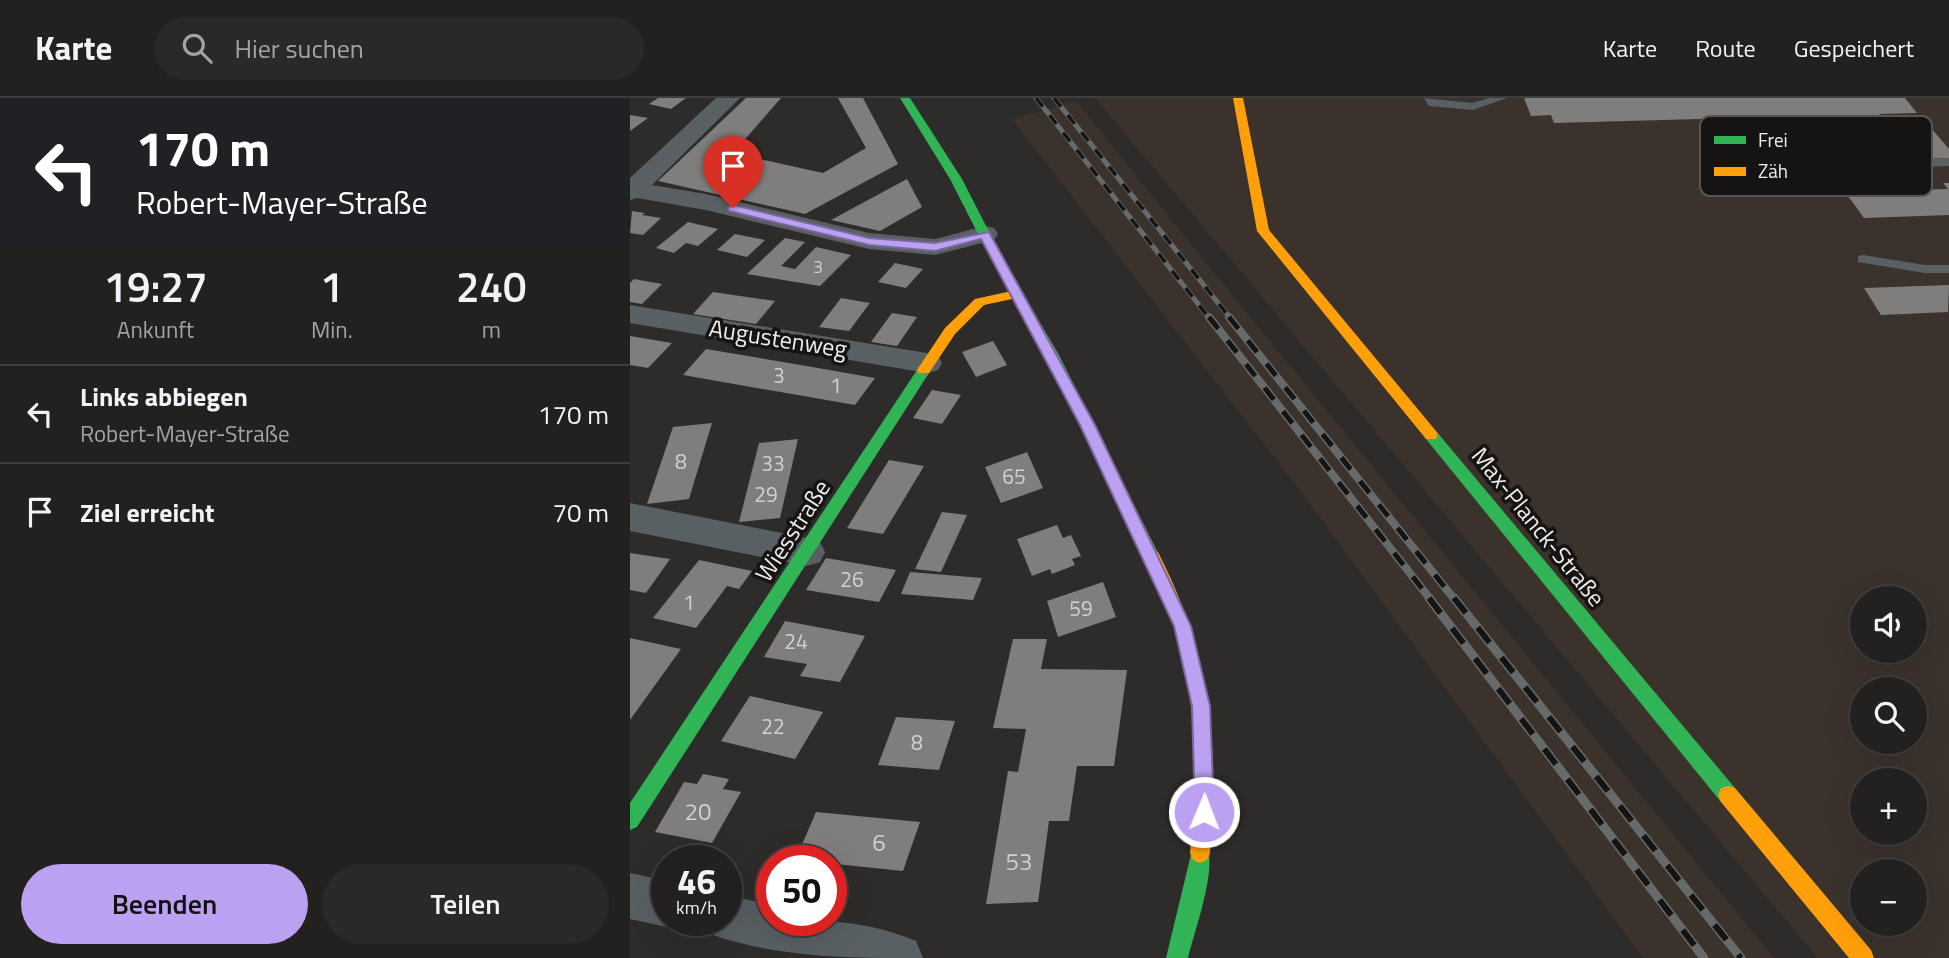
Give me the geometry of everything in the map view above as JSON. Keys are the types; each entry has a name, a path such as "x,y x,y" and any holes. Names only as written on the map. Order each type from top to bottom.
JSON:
{"street":[{"path":"631,190 729,98"},
{"path":"905,98 956,179 1016,294 1052,355 1148,548 1183,626 1194,666 1205,753 1204,812 1197,879 1177,958"},
{"name":"Max-Planck-Straße","path":"1238,98 1263,231 1864,958"},
{"path":"631,190 706,202 869,241 935,247 985,234"},
{"name":"Wiesstraße","path":"630,820 950,331 980,302 1016,294"},
{"name":"Augustenweg","path":"630,314 927,363"},
{"path":"630,517 807,552"},
{"path":"630,896 651,901"},
{"path":"742,922 899,958"}],"lane":[{"path":"1430,98 1433,104 1473,107 1501,98"},
{"path":"1863,259 1925,269 1949,269"}],"shaded area":[{"path":"1095,98 1949,98 1949,958 1818,958"},
{"path":"1076,101 1774,958 1643,958 1305,497 1012,119"}],"building":[{"path":"658,98 686,98 671,109 649,104"},
{"path":"746,98 781,98 733,153 823,173 866,148 838,98 863,98 898,164 805,214 658,181"},
{"path":"1524,98 1905,98 1917,113 1879,114 1881,116 1700,116 1700,119 1554,123 1551,115 1531,116"},
{"path":"630,115 648,118 630,131"},
{"path":"1932,129 1949,149 1949,158 1932,159"},
{"path":"907,179 922,207 880,231 831,220"},
{"path":"1943,183 1949,183 1949,215 1864,218 1848,196 1932,196 1932,189 1948,189"},
{"path":"632,211 661,218 643,235 630,233"},
{"path":"688,222 718,229 698,246 686,243 674,253 656,248"},
{"path":"735,234 765,240 747,257 717,250"},
{"path":"785,238 805,242 781,266 795,269 816,247 851,255 820,286 747,274"},
{"path":"895,263 923,269 906,288 878,282"},
{"path":"634,279 662,284 642,304 630,302 630,283"},
{"path":"1949,285 1948,312 1881,315 1864,288"},
{"path":"713,292 775,301 756,324 693,314"},
{"path":"841,298 870,303 849,331 819,327"},
{"path":"892,313 917,317 897,346 871,342"},
{"path":"630,336 672,343 648,368 630,365"},
{"path":"993,341 1007,365 976,377 962,352"},
{"path":"706,349 875,378 855,405 683,375"},
{"path":"932,390 961,395 942,424 913,418"},
{"path":"712,423 689,499 647,504 673,427"},
{"path":"798,439 780,518 739,522 759,443"},
{"path":"1027,452 1043,488 1001,503 985,467"},
{"path":"889,460 924,466 883,534 847,528"},
{"path":"942,512 967,515 941,572 915,569"},
{"path":"1057,525 1063,538 1071,535 1081,556 1072,559 1075,565 1052,574 1050,569 1032,576 1017,539"},
{"path":"630,553 670,559 646,593 630,590"},
{"path":"826,558 896,570 879,602 806,590"},
{"path":"699,560 752,571 739,589 727,586 696,628 653,618"},
{"path":"910,572 982,578 973,600 901,594"},
{"path":"1103,582 1116,617 1058,637 1047,601"},
{"path":"785,621 865,636 840,682 800,676 807,664 764,657"},
{"path":"630,638 681,649 630,720"},
{"path":"1013,639 1047,639 1041,669 1127,670 1114,766 1077,766 1069,821 1049,821 1038,902 986,904 1008,771 1018,772 1026,729 993,728"},
{"path":"750,696 823,712 795,759 721,741"},
{"path":"896,717 955,721 939,770 878,765"},
{"path":"703,774 729,779 723,789 741,792 712,843 655,832 684,782 697,784"},
{"path":"816,812 920,822 903,871 847,865 847,845 802,845"}],"railway":[{"path":"1036,98 1210,319"},
{"path":"1054,98 1231,319"},
{"path":"1209,317 1431,600"},
{"path":"1229,317 1455,600"},
{"path":"1429,598 1704,958"},
{"path":"1454,598 1741,958"}],"traffic: fast":[{"path":"905,98 956,179 1000,265 1052,355 1152,557"},
{"path":"630,820 924,370"},
{"path":"1431,435 1728,795"},
{"path":"1177,958 1197,879 1200,853"}],"traffic: slow":[{"path":"1238,98 1263,231 1431,435"},
{"path":"924,370 950,331 980,302 1016,294"},
{"path":"1152,557 1180,618 1191,654 1201,710 1204,796 1200,853"},
{"path":"1728,795 1863,958"}],"route":[{"path":"733,208 869,241 935,247 985,234 1052,355 1148,548 1183,626 1201,706 1205,753 1204,812"}]}
